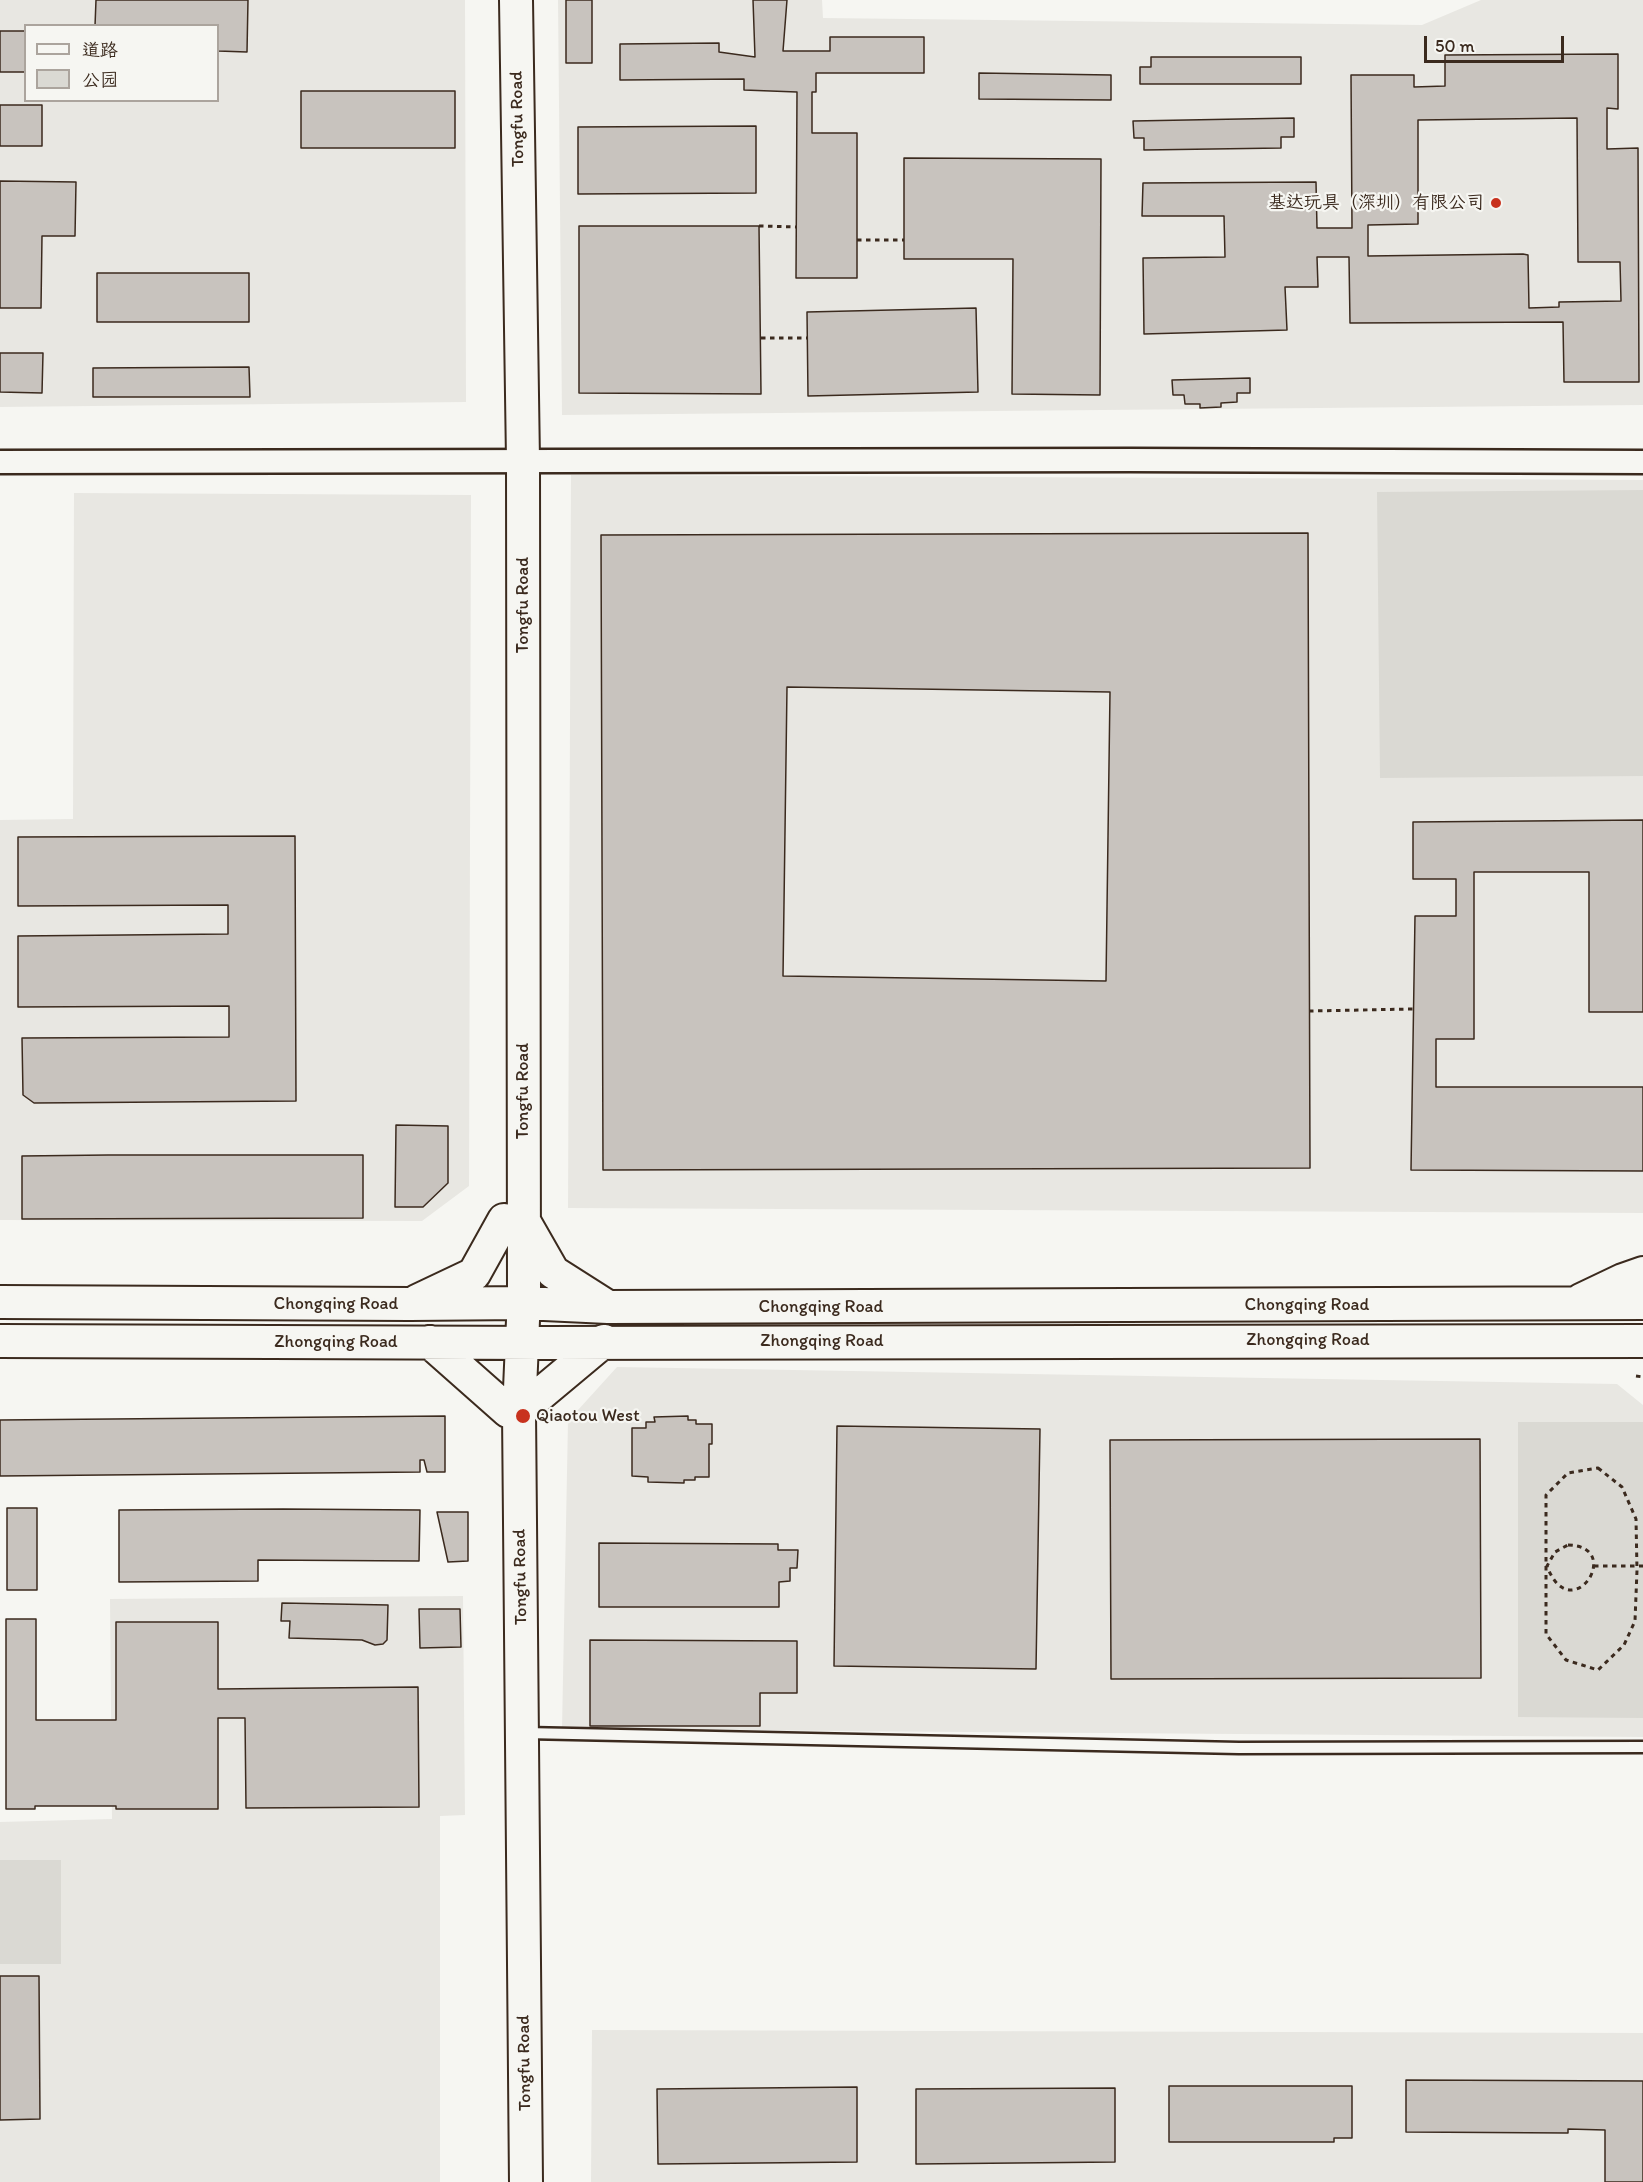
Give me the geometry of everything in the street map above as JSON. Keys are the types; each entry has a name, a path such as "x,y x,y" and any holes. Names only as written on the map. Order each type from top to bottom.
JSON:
{"street":[{"name":"Tongfu Road","path":"501,0 513,460"},
{"name":"Tongfu Road","path":"513,2182 515,1303 507,1261 514,1220 513,460 516,0"},
{"path":"0,462 513,460 1643,462"},
{"path":"410,1304 474,1274 514,1220 553,1272 608,1307"},
{"path":"1572,1304 1643,1273"},
{"name":"Chongqing Road","path":"0,1302 515,1303 608,1307 1643,1303"},
{"name":"Zhongqing Road","path":"0,1341 514,1343 604,1341 1643,1341"},
{"path":"430,1342 514,1411 604,1341"},
{"name":"Tongfu Road","path":"514,1411 522,1733 526,2182"}],"lane":[{"path":"522,1733 1227,1748 1643,1747"}],"path":[{"path":"759,226 796,227"},
{"path":"857,240 904,240"},
{"path":"761,338 807,338"},
{"path":"1309,1011 1413,1009"},
{"path":"1636,1376 1643,1377"},
{"path":"1598,1468 1622,1487 1636,1519 1637,1566 1635,1621 1624,1646 1598,1670 1566,1660 1546,1634 1547,1566 1546,1495 1568,1473 1598,1468"},
{"path":"1568,1545 1582,1548 1592,1558 1594,1566 1593,1573 1585,1585 1571,1590 1557,1585 1547,1566 1555,1552 1568,1545"},
{"path":"1594,1566 1643,1566"}],"shaded area":[{"path":"0,0 465,0 466,402 0,407"},
{"path":"558,0 822,0 823,18 1422,25 1481,0 1643,0 1643,405 562,415"},
{"path":"571,475 1643,480 1643,1213 568,1208"},
{"path":"74,493 471,495 469,1186 422,1221 0,1220 0,820 73,819"},
{"path":"617,1367 1617,1384 1643,1405 1643,1737 562,1729 568,1421"},
{"path":"463,1596 465,1815 440,1816 440,2182 0,2182 0,1822 112,1819 110,1599"},
{"path":"592,2030 1643,2033 1643,2182 591,2182"}],"green space":[{"path":"1643,490 1643,776 1380,778 1377,492"},
{"path":"1518,1422 1643,1422 1643,1718 1518,1717"},
{"path":"0,1860 61,1860 61,1964 0,1964"}],"building":[{"path":"96,0 248,0 247,52 219,51 219,24 95,24"},
{"path":"566,0 592,0 592,63 566,63"},
{"path":"753,0 787,0 783,51 830,51 830,37 924,37 924,73 816,73 816,92 812,92 812,133 857,133 857,278 796,278 797,92 744,90 744,79 620,80 620,44 719,43 719,52 755,57"},
{"path":"0,31 24,31 24,72 0,72"},
{"path":"1618,54 1618,109 1607,108 1607,149 1638,148 1639,382 1564,382 1563,322 1350,323 1349,257 1317,257 1318,287 1285,287 1287,330 1144,334 1143,258 1225,257 1224,216 1142,216 1143,183 1316,182 1317,228 1352,228 1351,75 1414,75 1414,87 1445,86 1445,55","holes":["1577,118 1578,262 1620,262 1621,301 1559,302 1559,307 1529,308 1528,255 1523,254 1368,256 1368,225 1418,224 1418,120"]},
{"path":"1151,57 1301,57 1301,84 1140,84 1140,67 1151,67"},
{"path":"979,73 1111,75 1111,100 979,99"},
{"path":"301,91 455,91 455,148 301,148"},
{"path":"0,105 42,105 42,146 0,146"},
{"path":"1294,118 1294,137 1281,137 1281,148 1144,150 1144,138 1134,138 1133,121"},
{"path":"756,126 756,193 578,194 578,127"},
{"path":"904,158 1101,159 1100,395 1012,394 1013,259 904,259"},
{"path":"0,181 76,182 75,236 42,236 41,308 0,308"},
{"path":"579,226 759,226 761,394 579,393"},
{"path":"97,273 249,273 249,322 97,322"},
{"path":"976,308 978,392 808,396 807,312"},
{"path":"0,353 43,353 42,393 0,392"},
{"path":"249,367 250,397 93,397 93,368"},
{"path":"1250,378 1250,393 1237,393 1237,402 1221,403 1221,407 1200,408 1200,404 1185,404 1184,395 1173,395 1172,380"},
{"path":"1308,533 1310,1168 603,1170 601,535","holes":["787,687 1110,692 1106,981 783,976"]},
{"path":"1643,820 1643,1012 1589,1012 1589,872 1474,872 1474,1039 1436,1039 1436,1087 1643,1087 1643,1171 1411,1170 1415,916 1456,916 1456,879 1413,879 1413,822"},
{"path":"295,836 296,1101 34,1103 23,1095 22,1038 229,1037 229,1006 18,1007 18,936 228,934 228,905 18,906 18,837"},
{"path":"396,1125 448,1126 448,1183 423,1207 395,1207"},
{"path":"363,1155 363,1218 22,1219 22,1156"},
{"path":"445,1416 445,1472 427,1472 424,1460 420,1460 420,1472 0,1476 0,1420"},
{"path":"688,1416 688,1420 696,1420 696,1424 712,1424 712,1444 709,1444 709,1477 695,1477 695,1480 684,1480 684,1483 648,1482 648,1477 632,1476 632,1428 646,1428 646,1422 655,1422 654,1417"},
{"path":"837,1426 1040,1429 1036,1669 834,1666"},
{"path":"1480,1439 1481,1678 1111,1679 1110,1440"},
{"path":"7,1508 37,1508 37,1590 7,1590"},
{"path":"119,1510 420,1510 419,1561 258,1560 258,1581 119,1582"},
{"path":"437,1512 468,1512 468,1561 448,1562"},
{"path":"599,1543 778,1544 778,1550 798,1550 797,1568 790,1568 790,1581 779,1582 779,1607 599,1607"},
{"path":"282,1603 388,1605 387,1640 383,1644 375,1645 362,1640 289,1638 290,1621 281,1621"},
{"path":"419,1609 460,1609 461,1647 420,1648"},
{"path":"6,1619 36,1619 36,1720 116,1720 116,1622 218,1622 218,1689 418,1687 419,1807 246,1808 245,1718 218,1718 218,1809 35,1806 35,1809 6,1809"},
{"path":"590,1640 797,1641 797,1693 760,1693 760,1726 590,1726"},
{"path":"0,1976 39,1976 40,2119 0,2120"},
{"path":"1406,2080 1643,2081 1643,2182 1605,2182 1605,2130 1568,2129 1568,2133 1406,2132"},
{"path":"1169,2086 1352,2086 1352,2138 1334,2138 1334,2142 1169,2142"},
{"path":"857,2087 857,2162 658,2164 657,2089"},
{"path":"1115,2088 1115,2162 916,2164 916,2089"}],"place":[{"name":"基达玩具（深圳）有限公司","path":"1496,203"},
{"name":"Qiaotou West","path":"523,1416"}]}
